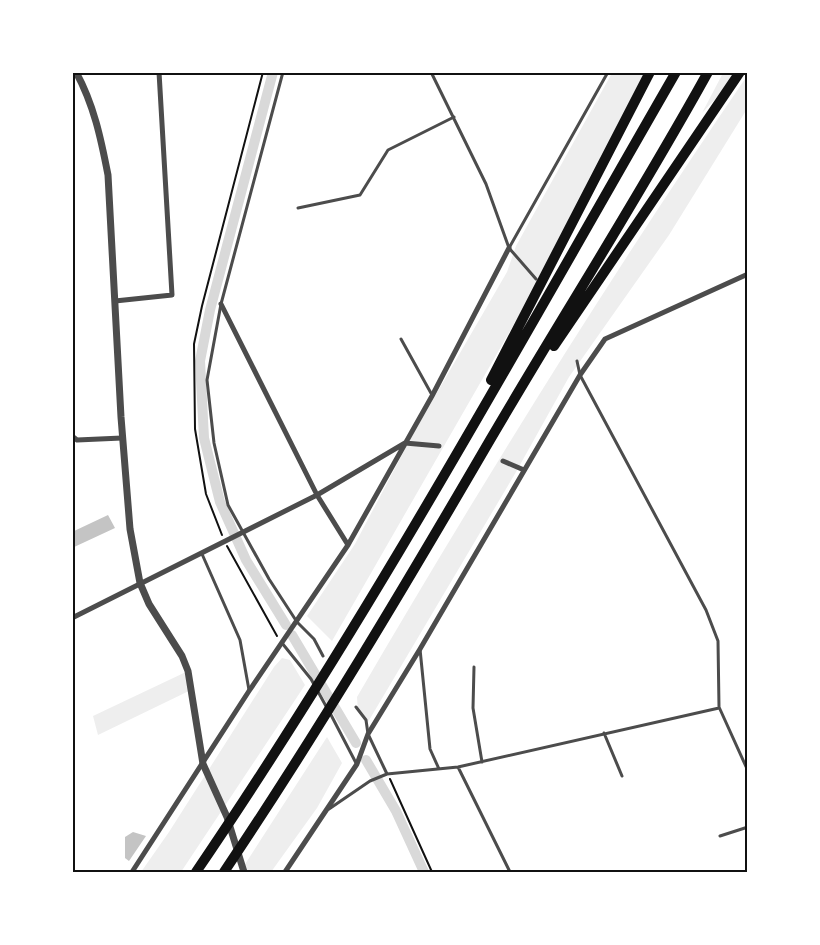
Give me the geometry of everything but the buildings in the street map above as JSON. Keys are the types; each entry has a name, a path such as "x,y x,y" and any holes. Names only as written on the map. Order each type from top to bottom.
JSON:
{"highway":[{"path":"431,497 650,72"},
{"path":"196,872 304,708 431,497 676,72"},
{"path":"224,872 348,678 663,154 708,72"},
{"path":"490,440 740,72"}],"street":[{"path":"76,72 89,96 102,140 106,166 122,438 130,530 140,583 149,604 182,656 188,671 203,764 227,817 244,872"},
{"path":"115,301 172,295 159,72"},
{"path":"132,872 249,691 348,545 432,396 509,248"},
{"path":"285,872 357,764 368,734 420,649 580,375 605,339 747,276"},
{"path":"221,304 316,495 348,545"},
{"path":"72,436 77,440 122,438"},
{"path":"72,618 316,495 405,443 439,446"},
{"path":"503,461 524,470"}],"lane":[{"path":"283,72 221,304 207,380 214,443 228,505 297,622 314,639 323,656"},
{"path":"431,72 486,184 509,248 536,279"},
{"path":"509,248 608,72"},
{"path":"298,208 360,195 388,150 454,117"},
{"path":"401,339 432,396"},
{"path":"577,361 580,375 706,610 718,641 719,708 748,771"},
{"path":"202,554 240,640 249,691"},
{"path":"282,643 311,679 357,764"},
{"path":"420,649 430,749 439,769"},
{"path":"474,667 473,708 482,762"},
{"path":"356,707 366,720 368,734 388,774"},
{"path":"326,810 376,779 388,774 458,767 719,708"},
{"path":"604,733 622,776"},
{"path":"458,767 510,872"},
{"path":"720,836 748,827"}],"path":[{"path":"225,542 282,643"},
{"path":"388,774 432,872"}],"shaded area":[{"path":"612,73 646,73 564,237 332,641 307,616 355,544 413,434 507,272 516,246"},
{"path":"723,73 734,73 720,94 702,113"},
{"path":"747,76 747,109 669,235 569,377 516,472 368,722 358,712 357,697 450,539 546,383 645,229"},
{"path":"282,658 290,660 305,685 181,872 141,872 169,832 274,667"},
{"path":"188,671 193,689 98,735 93,716"},
{"path":"327,737 342,763 317,808 271,872 240,872"}],"waterway":[{"path":"273,72 210,310 200,361 204,438 220,502 246,560 286,625"},
{"path":"292,635 356,743"},
{"path":"366,760 396,811 424,872"}]}
